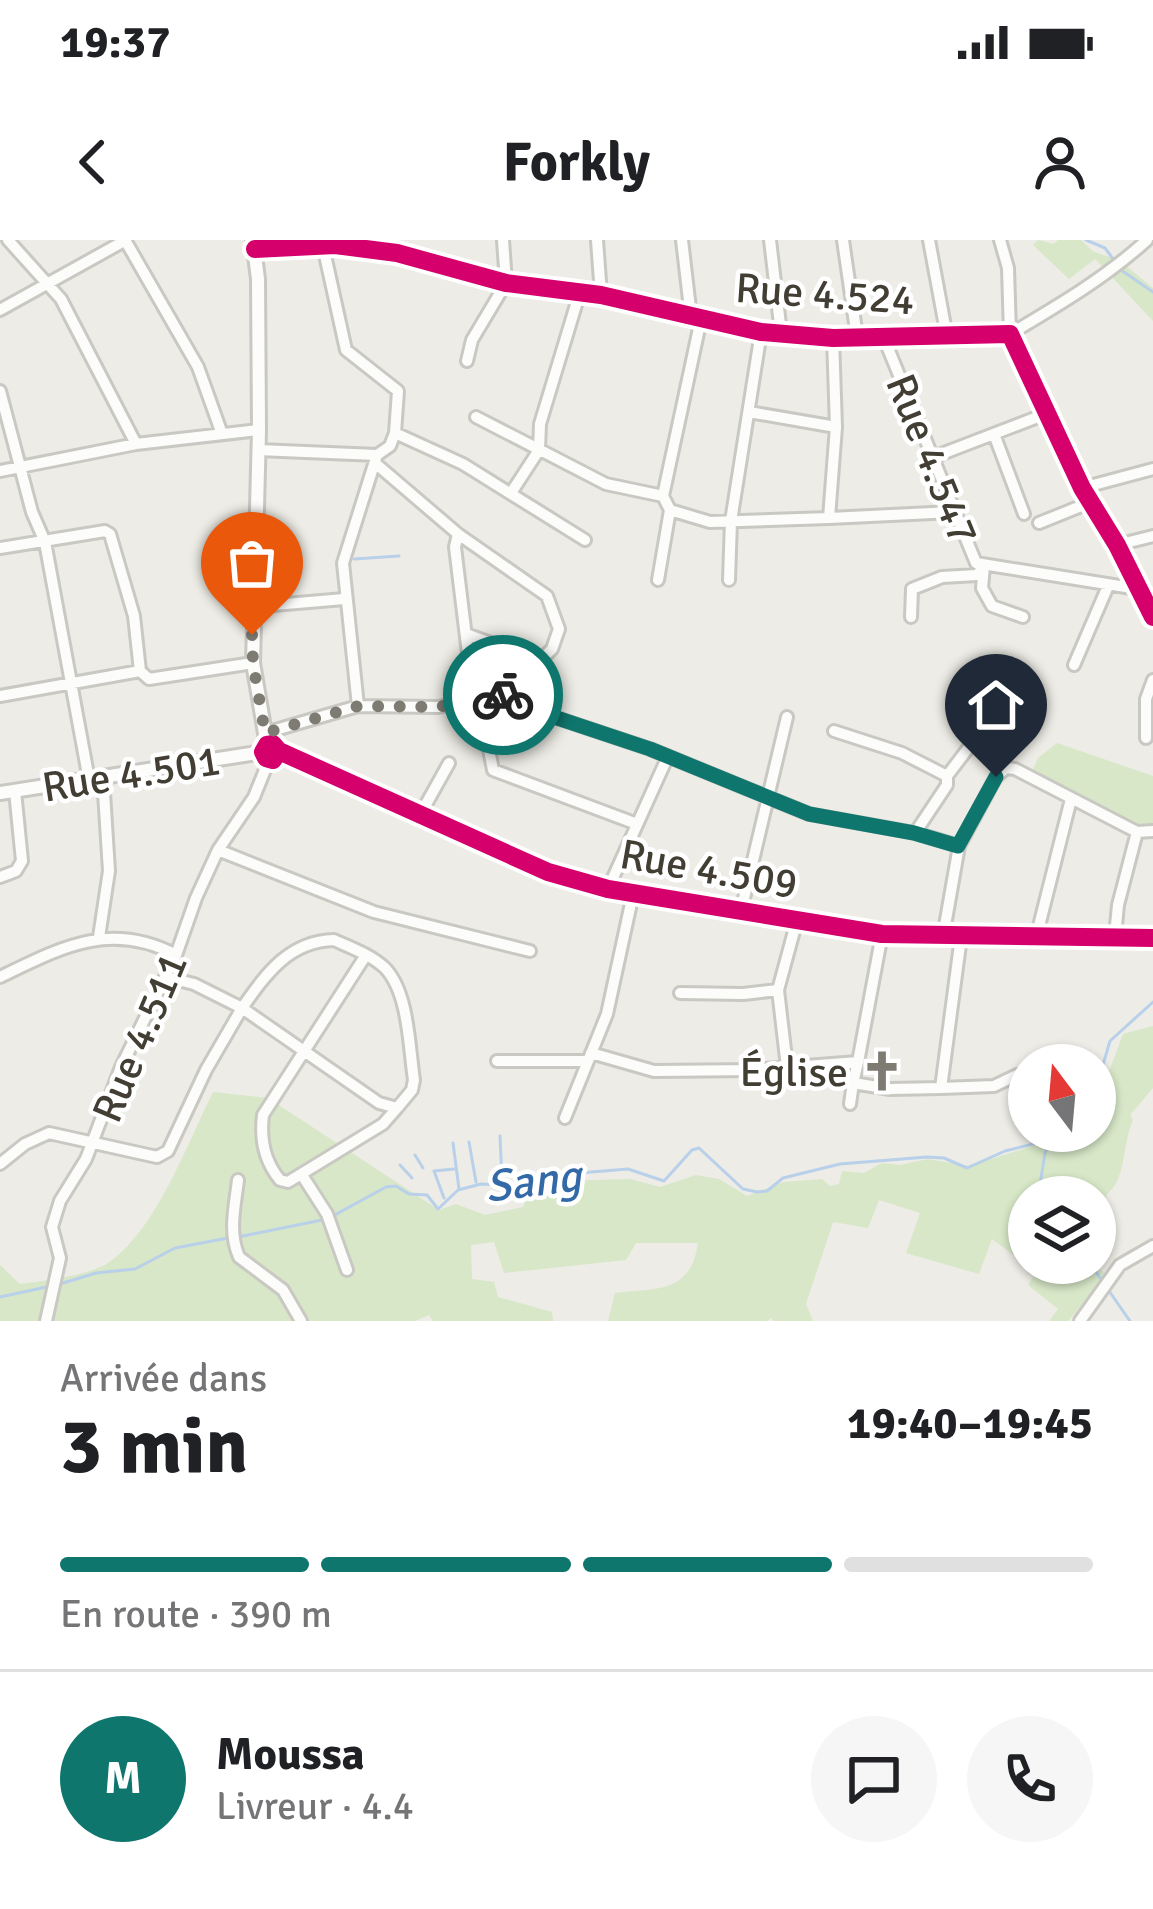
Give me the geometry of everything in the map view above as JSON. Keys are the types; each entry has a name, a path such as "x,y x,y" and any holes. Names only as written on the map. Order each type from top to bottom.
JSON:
{"street":[{"path":"8,240 61,299 136,444"},
{"path":"0,310 126,240 198,367 222,434"},
{"path":"411,240 413,257"},
{"path":"467,361 472,340 506,283 503,240"},
{"path":"597,240 601,295"},
{"path":"658,580 670,510 664,496 696,318 682,240"},
{"path":"770,240 782,333"},
{"path":"843,240 857,337"},
{"path":"929,240 947,337"},
{"path":"1000,240 1008,268 1010,334 1082,488 1118,545 1153,617"},
{"path":"1010,334 1094,285 1147,240"},
{"path":"331,244 348,354 398,391 395,433 390,446 376,459 345,553 344,599 358,706"},
{"name":"Rue 4.524","path":"254,245 331,244 413,257 506,283 601,295 761,332 833,338 1010,334"},
{"path":"254,245 259,430 251,607 253,663 269,748 358,706 438,707 504,694 520,696 539,712 668,756 809,814 958,846"},
{"path":"511,493 539,450 540,424 579,295"},
{"path":"728,580 731,521 761,332"},
{"name":"Rue 4.547","path":"883,337 971,557 984,566 1145,595"},
{"path":"829,518 836,428 833,338"},
{"path":"0,391 45,542 70,682 96,779 110,871 99,937"},
{"path":"749,412 836,428"},
{"path":"932,458 1048,413"},
{"path":"476,417 607,484 664,496"},
{"path":"0,471 136,444 259,430"},
{"path":"395,433 429,445 585,540"},
{"path":"994,434 1024,514"},
{"path":"258,450 376,459 458,533 547,596 559,629 552,649 540,661 466,634"},
{"path":"1082,488 1153,469"},
{"path":"1039,523 1091,502"},
{"path":"670,510 710,522 953,512"},
{"path":"0,548 105,531 110,534 134,616 140,671 148,679 253,663"},
{"path":"458,533 455,548 471,678 467,702 487,739 496,772 637,824"},
{"path":"1118,545 1153,536"},
{"path":"984,566 982,587 992,606 1023,617"},
{"path":"911,617 912,589 942,577 977,575 984,566"},
{"path":"1074,665 1108,586"},
{"path":"251,607 344,599"},
{"path":"0,696 140,671"},
{"path":"1146,738 1146,699 1153,680"},
{"path":"741,911 787,717"},
{"path":"914,833 947,784 947,776 982,730"},
{"path":"834,731 902,753 947,776"},
{"name":"Rue 4.501","path":"7,792 269,748"},
{"name":"Rue 4.509","path":"269,748 548,872 608,889 882,934 1153,938"},
{"name":"Rue 4.511","path":"46,1321 60,1258 52,1221 93,1143 121,1067 176,955 218,850 254,796 269,748"},
{"path":"608,889 668,756"},
{"path":"420,815 449,763"},
{"path":"944,937 958,846 996,777 1006,768 1137,832 1153,832"},
{"path":"0,877 16,872 22,861 7,792"},
{"path":"1036,938 1071,799"},
{"path":"1115,935 1137,832"},
{"path":"218,850 374,912 530,951"},
{"path":"565,1118 607,1014 633,894"},
{"path":"788,1067 778,990 797,920"},
{"path":"850,1104 882,934"},
{"path":"0,977 78,941 99,937 176,955"},
{"path":"941,1088 961,937"},
{"path":"0,1164 49,1133 163,1156 242,1008 265,976 298,947 334,940 366,955 388,970 400,996 414,1080 412,1090 382,1124 302,1175 288,1182 280,1180 269,1162 261,1130 270,1101 366,955"},
{"path":"166,977 194,984 242,1008 379,1103 397,1108"},
{"path":"680,992 778,990"},
{"path":"497,1061 589,1057 654,1071 858,1062"},
{"path":"854,1083 890,1089 941,1088 994,1086 1008,1079"},
{"path":"302,1175 327,1214 347,1270"},
{"path":"238,1180 233,1232 239,1257 283,1290 301,1321"},
{"path":"1080,1321 1120,1265 1153,1246"}],"green space":[{"path":"1038,240 1054,244 1081,240 1094,252 1119,260 1153,288 1153,321 1095,259 1069,279 1033,245"},
{"path":"1057,743 1153,776 1153,826 1146,829 1032,772 1038,758"},
{"path":"1153,1026 1153,1088 1130,1115 1133,1120 1116,1182 1116,1176 1008,1176 1008,1251 992,1239 979,1274 906,1253 920,1213 879,1200 868,1228 833,1222 806,1304 813,1321 608,1321 615,1293 679,1280 688,1272 698,1243 636,1243 626,1260 504,1273 494,1242 471,1245 472,1279 494,1282 498,1297 552,1312 553,1321 433,1321 429,1315 415,1321 0,1321 0,1265 20,1284 41,1281 103,1266 128,1246 170,1183 213,1092 268,1098 439,1210 456,1204 485,1215 523,1207 529,1193 560,1181 630,1179 660,1187 696,1175 719,1179 747,1196 784,1182 822,1179 830,1186 839,1184 842,1171 864,1173 882,1163 928,1159 969,1166 1013,1152 1116,1152 1116,1053 1123,1034"},
{"path":"1100,1284 1068,1321 1049,1321 1058,1309 1028,1285"}],"waterway":[{"path":"1086,240 1105,248 1116,263"},
{"path":"1121,270 1153,292"},
{"path":"354,559 399,556"},
{"name":"Sang","path":"1109,1044 1153,1002"},
{"path":"500,1136 502,1180"},
{"path":"469,1142 476,1182"},
{"path":"453,1143 459,1189"},
{"name":"Sang","path":"331,1217 386,1187 427,1195 438,1209 458,1190 481,1184 520,1186 554,1175 628,1169 664,1181 699,1148 743,1189 757,1192 767,1191 783,1178 840,1164 927,1157 967,1168 1008,1150"},
{"path":"1041,1176 1045,1152"},
{"path":"415,1155 423,1168"},
{"path":"400,1165 412,1178"},
{"path":"444,1198 434,1171 454,1169"},
{"name":"Sang","path":"238,1237 322,1220"},
{"name":"Sang","path":"60,1284 96,1273 135,1269 175,1248 228,1238"},
{"name":"Sang","path":"0,1297 51,1286"},
{"path":"1107,1288 1130,1321"}],"cycle path":[{"path":"255,249 335,245 397,253 506,283 601,295 761,332 833,338 1010,334 1082,488 1153,617"},
{"path":"279,751 273,760 263,752 273,744 279,751 548,872 608,889 882,934 1153,938"}],"way so far":[{"path":"252,635 265,733 358,706 438,707 503,695"}],"place":[{"name":"Église","path":"882,1071"}],"route":[{"path":"503,695 520,696 539,712 650,749 809,814 958,846 996,777"}]}
